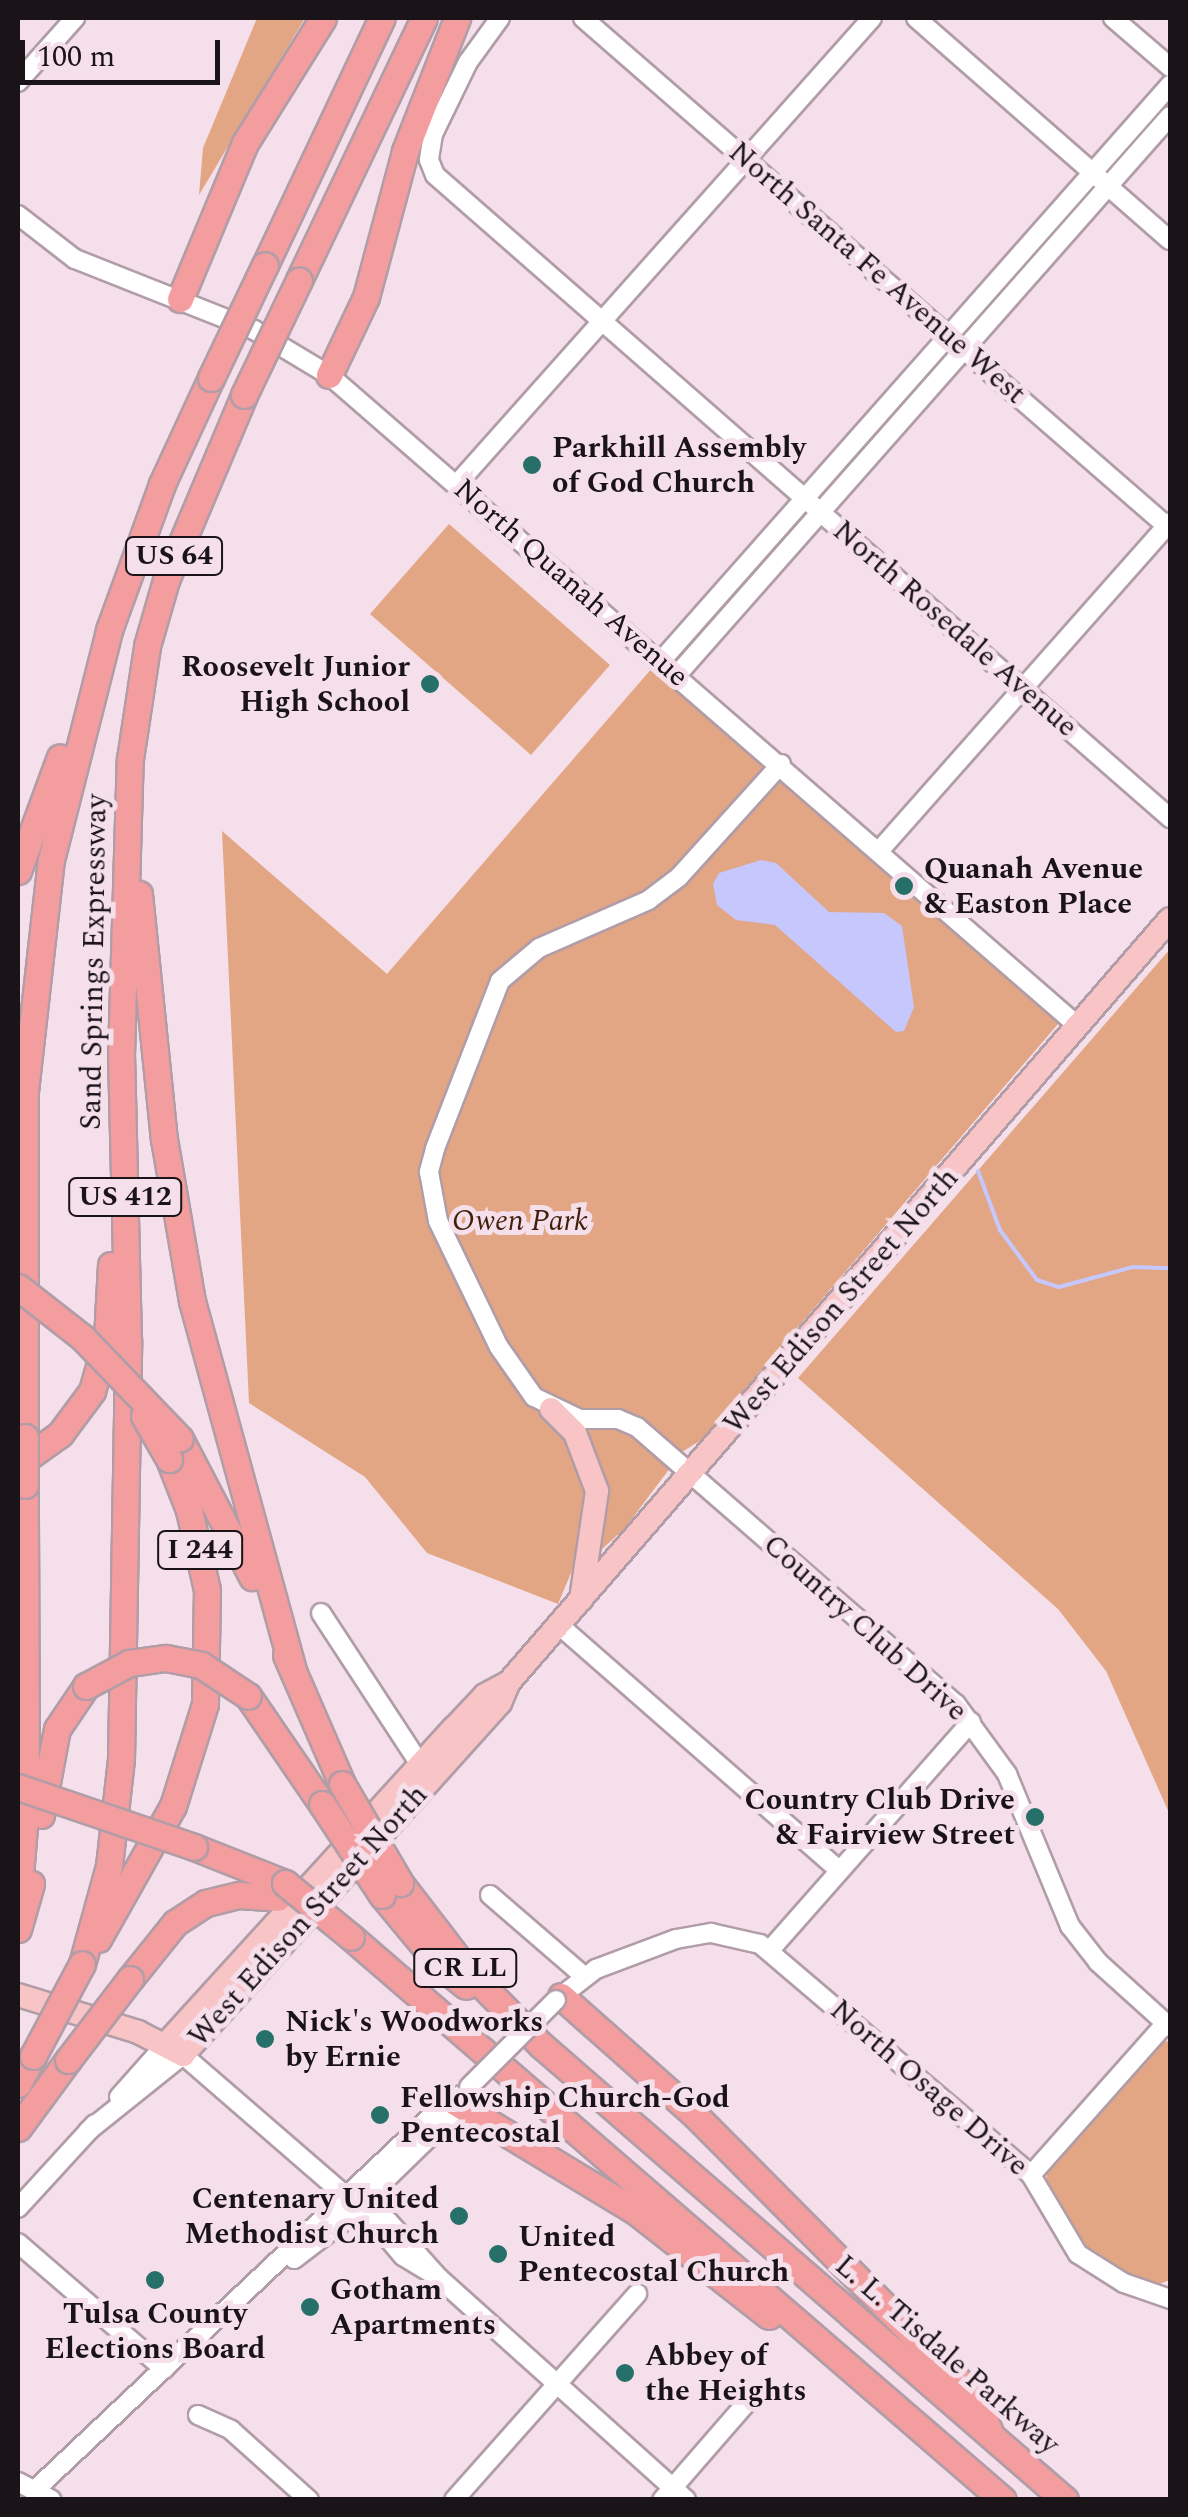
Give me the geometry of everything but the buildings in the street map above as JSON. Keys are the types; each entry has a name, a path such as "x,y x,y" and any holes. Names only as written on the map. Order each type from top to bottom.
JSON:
{"highway":[{"path":"180,299 244,143 322,18"},
{"name":"Sand Springs Expressway","path":"18,1900 26,1802 21,1474 25,1091 36,957 60,816 108,630 167,473 382,18"},
{"name":"Sand Springs Expressway","path":"82,1964 109,1866 121,1759 128,1340 121,1055 129,788 140,683 166,580 244,395 424,18"},
{"path":"329,374 366,297 405,152 458,18"},
{"name":"US 64","path":"18,871 108,630"},
{"path":"129,788 164,1139 182,1252 214,1394 293,1671"},
{"name":"US 64","path":"21,1474 60,1434 100,1372 108,1338 121,1055"},
{"path":"18,1287 82,1337 228,1521 391,1889"},
{"name":"I 244","path":"18,2084 173,1806 205,1704 207,1590 174,1449"},
{"path":"18,1929 52,1745 86,1686 129,1662 166,1658 201,1664 248,1696 322,1804 391,1889"},
{"path":"18,1773 75,1807"},
{"name":"CR LL","path":"18,1786 261,1871 351,1937 1003,2500"},
{"name":"L. L. Tisdale Parkway","path":"391,1889 440,1965 541,2045 1065,2500"},
{"path":"18,2128 130,1978 188,1913 238,1895 298,1906 351,1937"},
{"path":"559,1998 696,2116 975,2397 994,2439"},
{"path":"462,2095 635,2212 907,2416"}],"main road":[{"name":"West Edison Street North","path":"174,2050 426,1772 500,1703 509,1682 1170,919"},
{"path":"551,1409 575,1434 596,1491 581,1602"},
{"path":"18,1995 174,2050"}],"street":[{"name":"North Rosedale Avenue","path":"500,18 450,94 428,160 443,184 1170,818"},
{"name":"North Santa Fe Avenue West","path":"583,18 1169,526"},
{"path":"457,484 872,18"},
{"path":"916,18 1170,240"},
{"path":"1113,18 1170,67"},
{"path":"18,82 65,21"},
{"path":"676,675 820,512 1170,85"},
{"path":"661,662 804,498 1110,187 1170,116"},
{"name":"North Quanah Avenue","path":"18,215 75,258 180,299 293,350 329,374 1078,1026"},
{"path":"879,850 1169,526"},
{"path":"551,1409 518,1382 498,1348 432,1196 435,1149 481,1017 500,981 538,948 649,900 679,878 780,764"},
{"name":"Country Club Drive","path":"551,1409 637,1427 972,1722 1007,1774 1070,1926 1098,1962 1168,2025"},
{"path":"320,1613 426,1772"},
{"path":"560,1626 839,1870"},
{"path":"18,2482 45,2494 164,2369 256,2284 358,2206 441,2107 462,2095 584,1976 695,1935 747,1939 770,1950 972,1722"},
{"path":"490,1895 584,1976"},
{"name":"North Osage Drive","path":"770,1950 1031,2175 1078,2254 1124,2283 1169,2296"},
{"path":"1031,2175 1168,2025"},
{"path":"174,2050 358,2206 403,2256 439,2278 674,2495 749,2400"},
{"name":"West Edison Street North","path":"18,2208 88,2131 174,2050"},
{"path":"18,2243 164,2369"},
{"path":"454,2500 636,2294"},
{"path":"198,2416 231,2430 309,2500"}],"green space":[{"path":"257,18 305,18 199,195 203,148"},
{"path":"449,524 610,665 531,755 370,614"},
{"name":"Owen Park","path":"653,667 1058,1024 701,1440 682,1452 625,1528 600,1551 576,1561 558,1604 427,1553 365,1477 249,1403 222,831 387,974"},
{"path":"1170,949 1170,1815 1106,1671 1058,1609 798,1378"},
{"path":"1170,2041 1170,2280 1156,2285 1095,2258 1074,2235 1046,2180 1048,2169 1161,2042"}],"water":[{"path":"761,860 776,863 829,912 884,913 902,926 914,1007 904,1031 896,1032 775,925 736,920 717,905 713,884 719,873"}],"waterway":[{"path":"978,1171 1000,1230 1037,1280 1059,1287 1133,1267 1170,1268"}],"place":[{"name":"Parkhill Assembly of God Church","path":"532,465"},
{"name":"Roosevelt Junior High School","path":"430,684"},
{"name":"Quanah Avenue & Easton Place","path":"904,886"},
{"name":"Country Club Drive & Fairview Street","path":"1035,1817"},
{"name":"Nick's Woodworks by Ernie","path":"265,2039"},
{"name":"Fellowship Church-God Pentecostal","path":"380,2115"},
{"name":"Centenary United Methodist Church","path":"459,2216"},
{"name":"United Pentecostal Church","path":"498,2254"},
{"name":"Tulsa County Elections Board","path":"155,2280"},
{"name":"Gotham Apartments","path":"310,2307"},
{"name":"Abbey of the Heights","path":"625,2373"}]}
